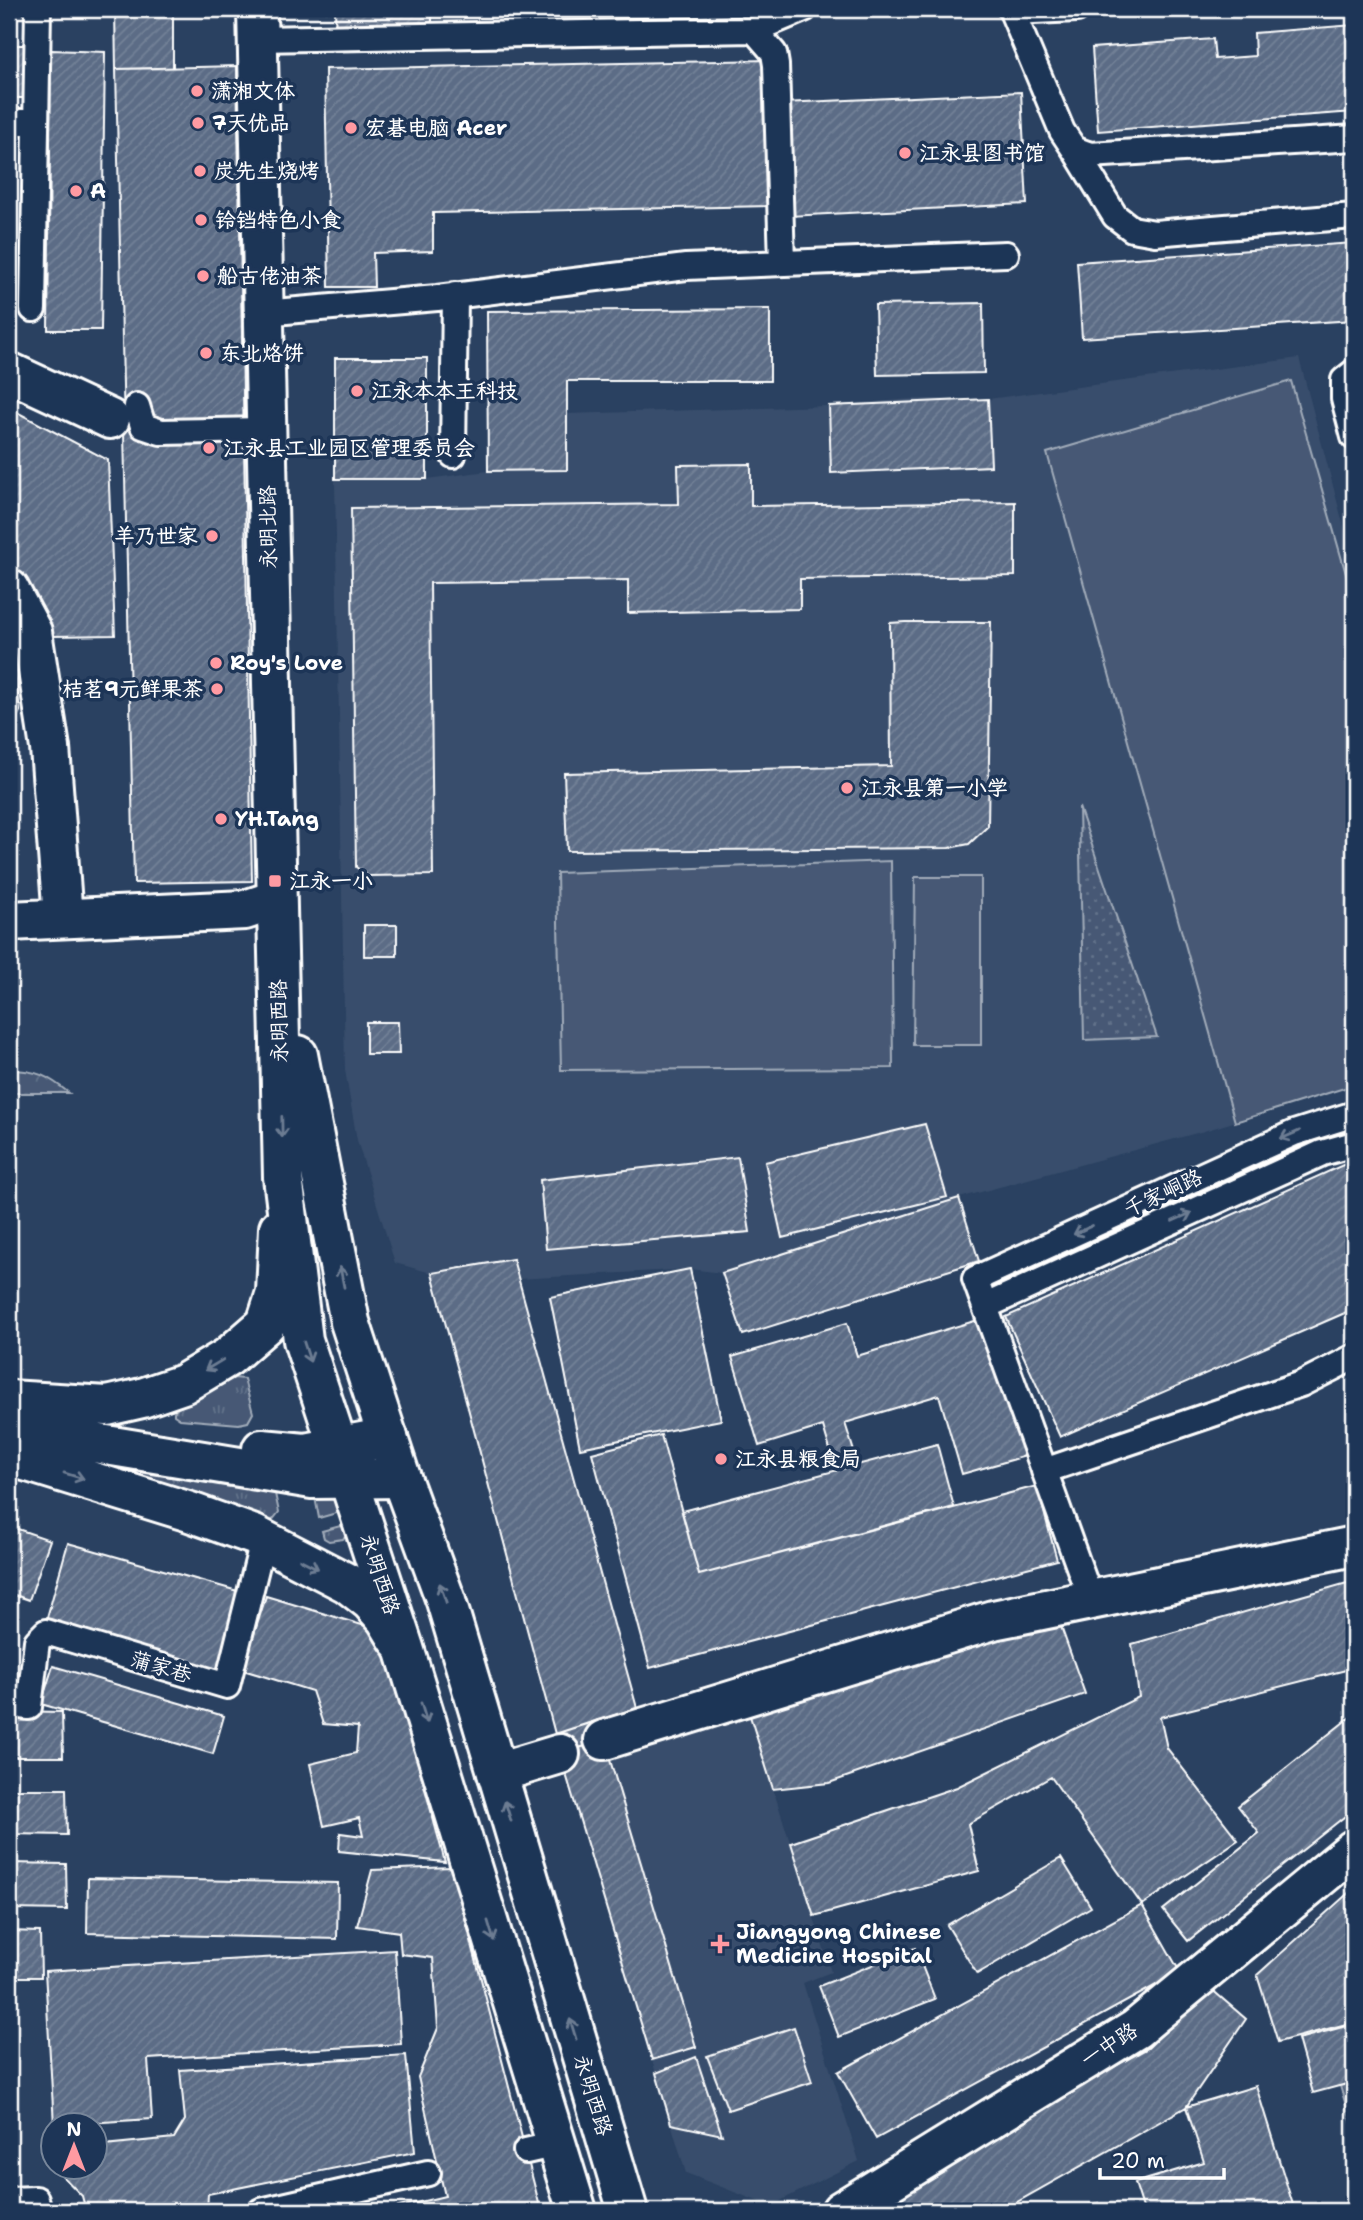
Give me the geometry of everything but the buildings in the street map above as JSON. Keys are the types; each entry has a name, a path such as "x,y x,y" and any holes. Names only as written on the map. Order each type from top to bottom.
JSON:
{"main road":[{"name":"永明北路","path":"257,24 278,961"},
{"path":"9,372 123,413"},
{"path":"9,589 32,632 50,748 63,918"},
{"path":"9,921 246,910 275,900"},
{"name":"永明西路","path":"278,961 283,1194 303,1340 404,1648 541,2147 577,2211"},
{"name":"永明西路","path":"278,961 350,1322 401,1478 446,1601 628,2211"},
{"path":"9,1400 107,1406 183,1384 234,1352 266,1324 276,1293 283,1177"},
{"path":"9,1410 280,1452 305,1453 401,1478"},
{"path":"9,1429 312,1479 387,1437"},
{"path":"9,1456 190,1512 254,1535 347,1583 370,1601 386,1619 404,1648"},
{"path":"604,1740 993,1620 1354,1546"},
{"path":"497,1773 560,1754"},
{"name":"一中路","path":"841,2211 1136,2029 1354,1849"}],"lane":[{"path":"33,309 38,9"},
{"path":"257,24 754,30 804,9"},
{"path":"1077,9 1011,11 1062,131 1115,216 1132,229 1155,233 1354,216"},
{"path":"754,30 774,53 776,65 782,262"},
{"path":"9,122 36,122"},
{"path":"1074,149 1090,155 1354,138"},
{"path":"263,313 455,295 686,267 1006,254"},
{"path":"453,455 455,295"},
{"path":"1354,372 1344,380 1344,399 1354,437"},
{"path":"123,413 143,426 161,432 266,430"},
{"name":"千家峒路","path":"1354,1114 1294,1133 975,1279 986,1306 1322,1153 1354,1144"},
{"path":"986,1306 1091,1600"},
{"path":"1044,1471 1301,1384 1354,1357"},
{"name":"蒲家巷","path":"9,1705 29,1707 37,1641 46,1632 227,1686 263,1541"},
{"path":"261,2211 428,2173"},
{"path":"9,2200 36,2199 39,2211"}],"shaded area":[{"path":"417,9 417,14 115,10"},
{"name":"江永县第一小学","path":"1299,358 1354,565 1354,1085 1204,1131 959,1198 722,1273 690,1269 465,1282 395,1263 357,1140 345,1070 335,479 427,479 488,471 567,414 829,406 911,399 988,399"},
{"name":"Jiangyong Chinese Medicine Hospital","path":"744,1697 831,1972 803,1983 859,2161 770,2206 686,2173 560,1754"}],"green space":[{"path":"1291,381 1354,602 1354,1085 1235,1122 1047,453"},
{"path":"1079,807 1157,1037 1084,1040"},
{"path":"891,861 893,1068 561,1070 557,873"},
{"path":"915,877 981,877 981,1045 913,1045"},
{"path":"9,1070 42,1075 69,1093 9,1093"},
{"path":"234,1378 244,1379 253,1413 248,1422 239,1424 180,1419 174,1415 178,1408"},
{"path":"100,1460 274,1489 279,1512 271,1522 98,1467"},
{"path":"330,1494 336,1499 340,1512 319,1518 315,1497"},
{"path":"344,1525 343,1539 329,1541 324,1538 322,1531"},
{"path":"1354,2082 1354,2131 1340,2086"}],"place":[{"name":"潇湘文体","path":"197,91"},
{"name":"7天优品","path":"198,123"},
{"name":"宏碁电脑 Acer","path":"351,128"},
{"name":"江永县图书馆","path":"905,153"},
{"name":"炭先生烧烤","path":"200,171"},
{"name":"A","path":"76,191"},
{"name":"铃铛特色小食","path":"201,220"},
{"name":"船古佬油茶","path":"203,276"},
{"name":"东北烙饼","path":"206,353"},
{"name":"江永本本王科技","path":"357,391"},
{"name":"江永县工业园区管理委员会","path":"209,448"},
{"name":"羊乃世家","path":"212,536"},
{"name":"Roy's Love","path":"216,663"},
{"name":"桔茗9元鲜果茶","path":"217,689"},
{"name":"江永县第一小学","path":"847,788"},
{"name":"YH.Tang","path":"221,819"},
{"name":"江永一小","path":"275,881"},
{"name":"江永县粮食局","path":"721,1459"},
{"name":"Jiangyong Chinese Medicine Hospital","path":"720,1944"}]}
